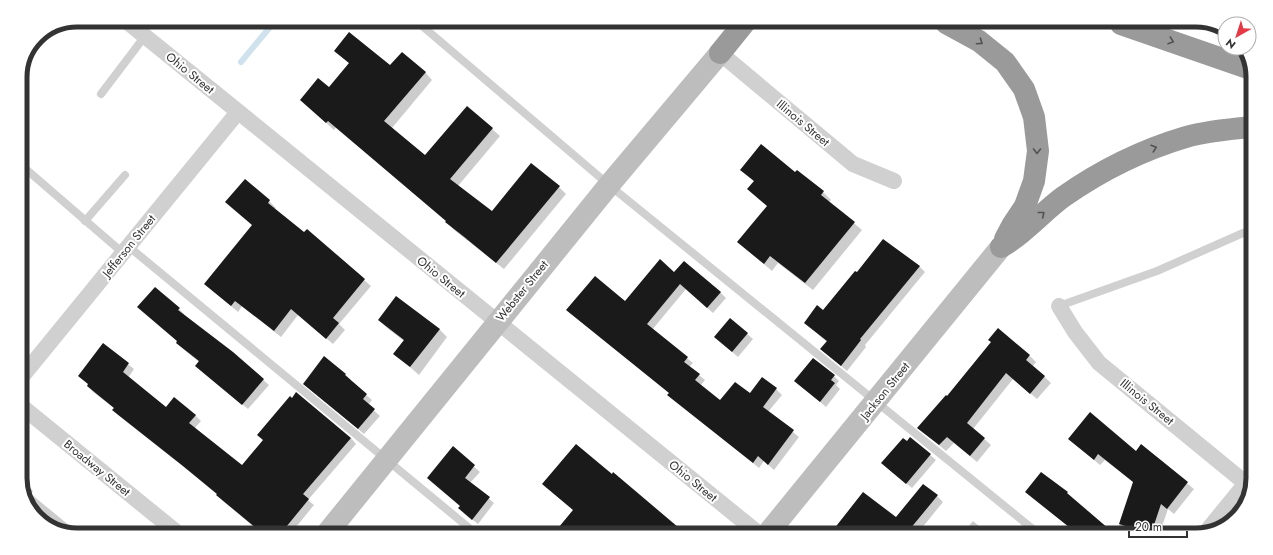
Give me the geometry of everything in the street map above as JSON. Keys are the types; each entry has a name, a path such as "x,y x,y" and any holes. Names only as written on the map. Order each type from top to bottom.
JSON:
{"highway":[{"path":"720,53 740,27"},
{"path":"953,27 979,41 1005,62 1024,89 1034,117 1038,151 1034,181 1025,206 1012,224 1001,247"},
{"path":"1130,27 1245,67"},
{"path":"1001,247 1022,233 1038,217 1062,198 1108,169 1147,151 1187,137 1246,128"}],"street":[{"name":"Ohio Street","path":"134,27 752,528"},
{"name":"Illinois Street","path":"720,53 852,164 894,181"},
{"name":"Webster Street","path":"331,528 609,185 720,53"},
{"name":"Jefferson Street","path":"27,370 238,112"},
{"name":"Jackson Street","path":"772,528 1001,247"},
{"name":"Illinois Street","path":"1059,306 1075,332 1099,363 1246,483"},
{"name":"Broadway Street","path":"27,411 170,528"},
{"path":"1212,525 1245,486"}],"lane":[{"path":"423,27 609,185 1032,528"},
{"path":"101,94 145,36"},
{"path":"27,170 85,221 126,249 469,528"},
{"path":"85,221 125,175"},
{"path":"1059,306 1157,271 1246,233"}],"building":[{"path":"349,32 390,65 402,52 426,72 384,121 425,155 467,106 493,128 450,179 492,211 531,163 560,186 496,263 445,222 446,221 328,121 326,123 300,100 318,78 329,87 349,63 334,51"},
{"path":"761,144 795,172 797,170 824,191 821,195 855,222 805,283 770,256 764,264 737,242 767,206 747,189 754,181 740,170"},
{"path":"245,179 270,200 268,203 304,232 307,229 365,279 333,318 339,323 326,339 291,309 274,331 235,301 231,306 204,284 252,225 225,202"},
{"path":"883,239 920,266 860,339 861,340 841,366 820,349 827,341 804,323 817,305 823,310 855,271 857,272"},
{"path":"660,259 674,272 684,261 721,292 707,308 680,284 647,324 688,357 684,362 700,374 695,380 720,400 735,382 750,393 762,377 777,388 763,407 794,430 768,465 758,456 753,463 667,395 669,393 566,310 595,276 625,301"},
{"path":"155,287 180,308 178,310 233,352 264,379 242,405 195,366 199,361 176,343 177,341 137,307"},
{"path":"396,296 440,329 410,367 393,354 404,340 378,320"},
{"path":"730,318 748,333 732,352 714,337"},
{"path":"998,328 1030,355 1026,360 1045,376 1030,394 1006,373 967,423 985,438 970,456 947,437 939,445 917,428 946,395 947,396 991,342 988,340"},
{"path":"103,343 129,363 123,372 166,407 174,397 196,415 189,423 242,465 263,440 257,435 290,396 292,398 296,392 351,438 303,494 309,499 285,528 256,528 183,466 112,410 114,408 87,386 88,384 78,376"},
{"path":"324,356 367,394 363,399 375,409 358,429 303,384"},
{"path":"813,358 835,375 831,380 835,383 820,402 794,381"},
{"path":"1090,412 1136,451 1141,444 1188,482 1167,509 1161,504 1153,528 1132,528 1119,524 1133,482 1098,454 1094,460 1068,439"},
{"path":"910,437 931,454 906,484 881,463 903,438 907,441"},
{"path":"576,444 612,474 613,472 679,528 558,528 573,510 542,484"},
{"path":"453,446 475,465 465,478 490,497 472,520 458,508 460,506 427,478"},
{"path":"1041,472 1068,492 1067,493 1108,528 1070,528 1025,492"},
{"path":"923,484 938,495 911,528 835,528 863,492 896,517"}],"waterway":[{"path":"241,62 270,27"}]}
